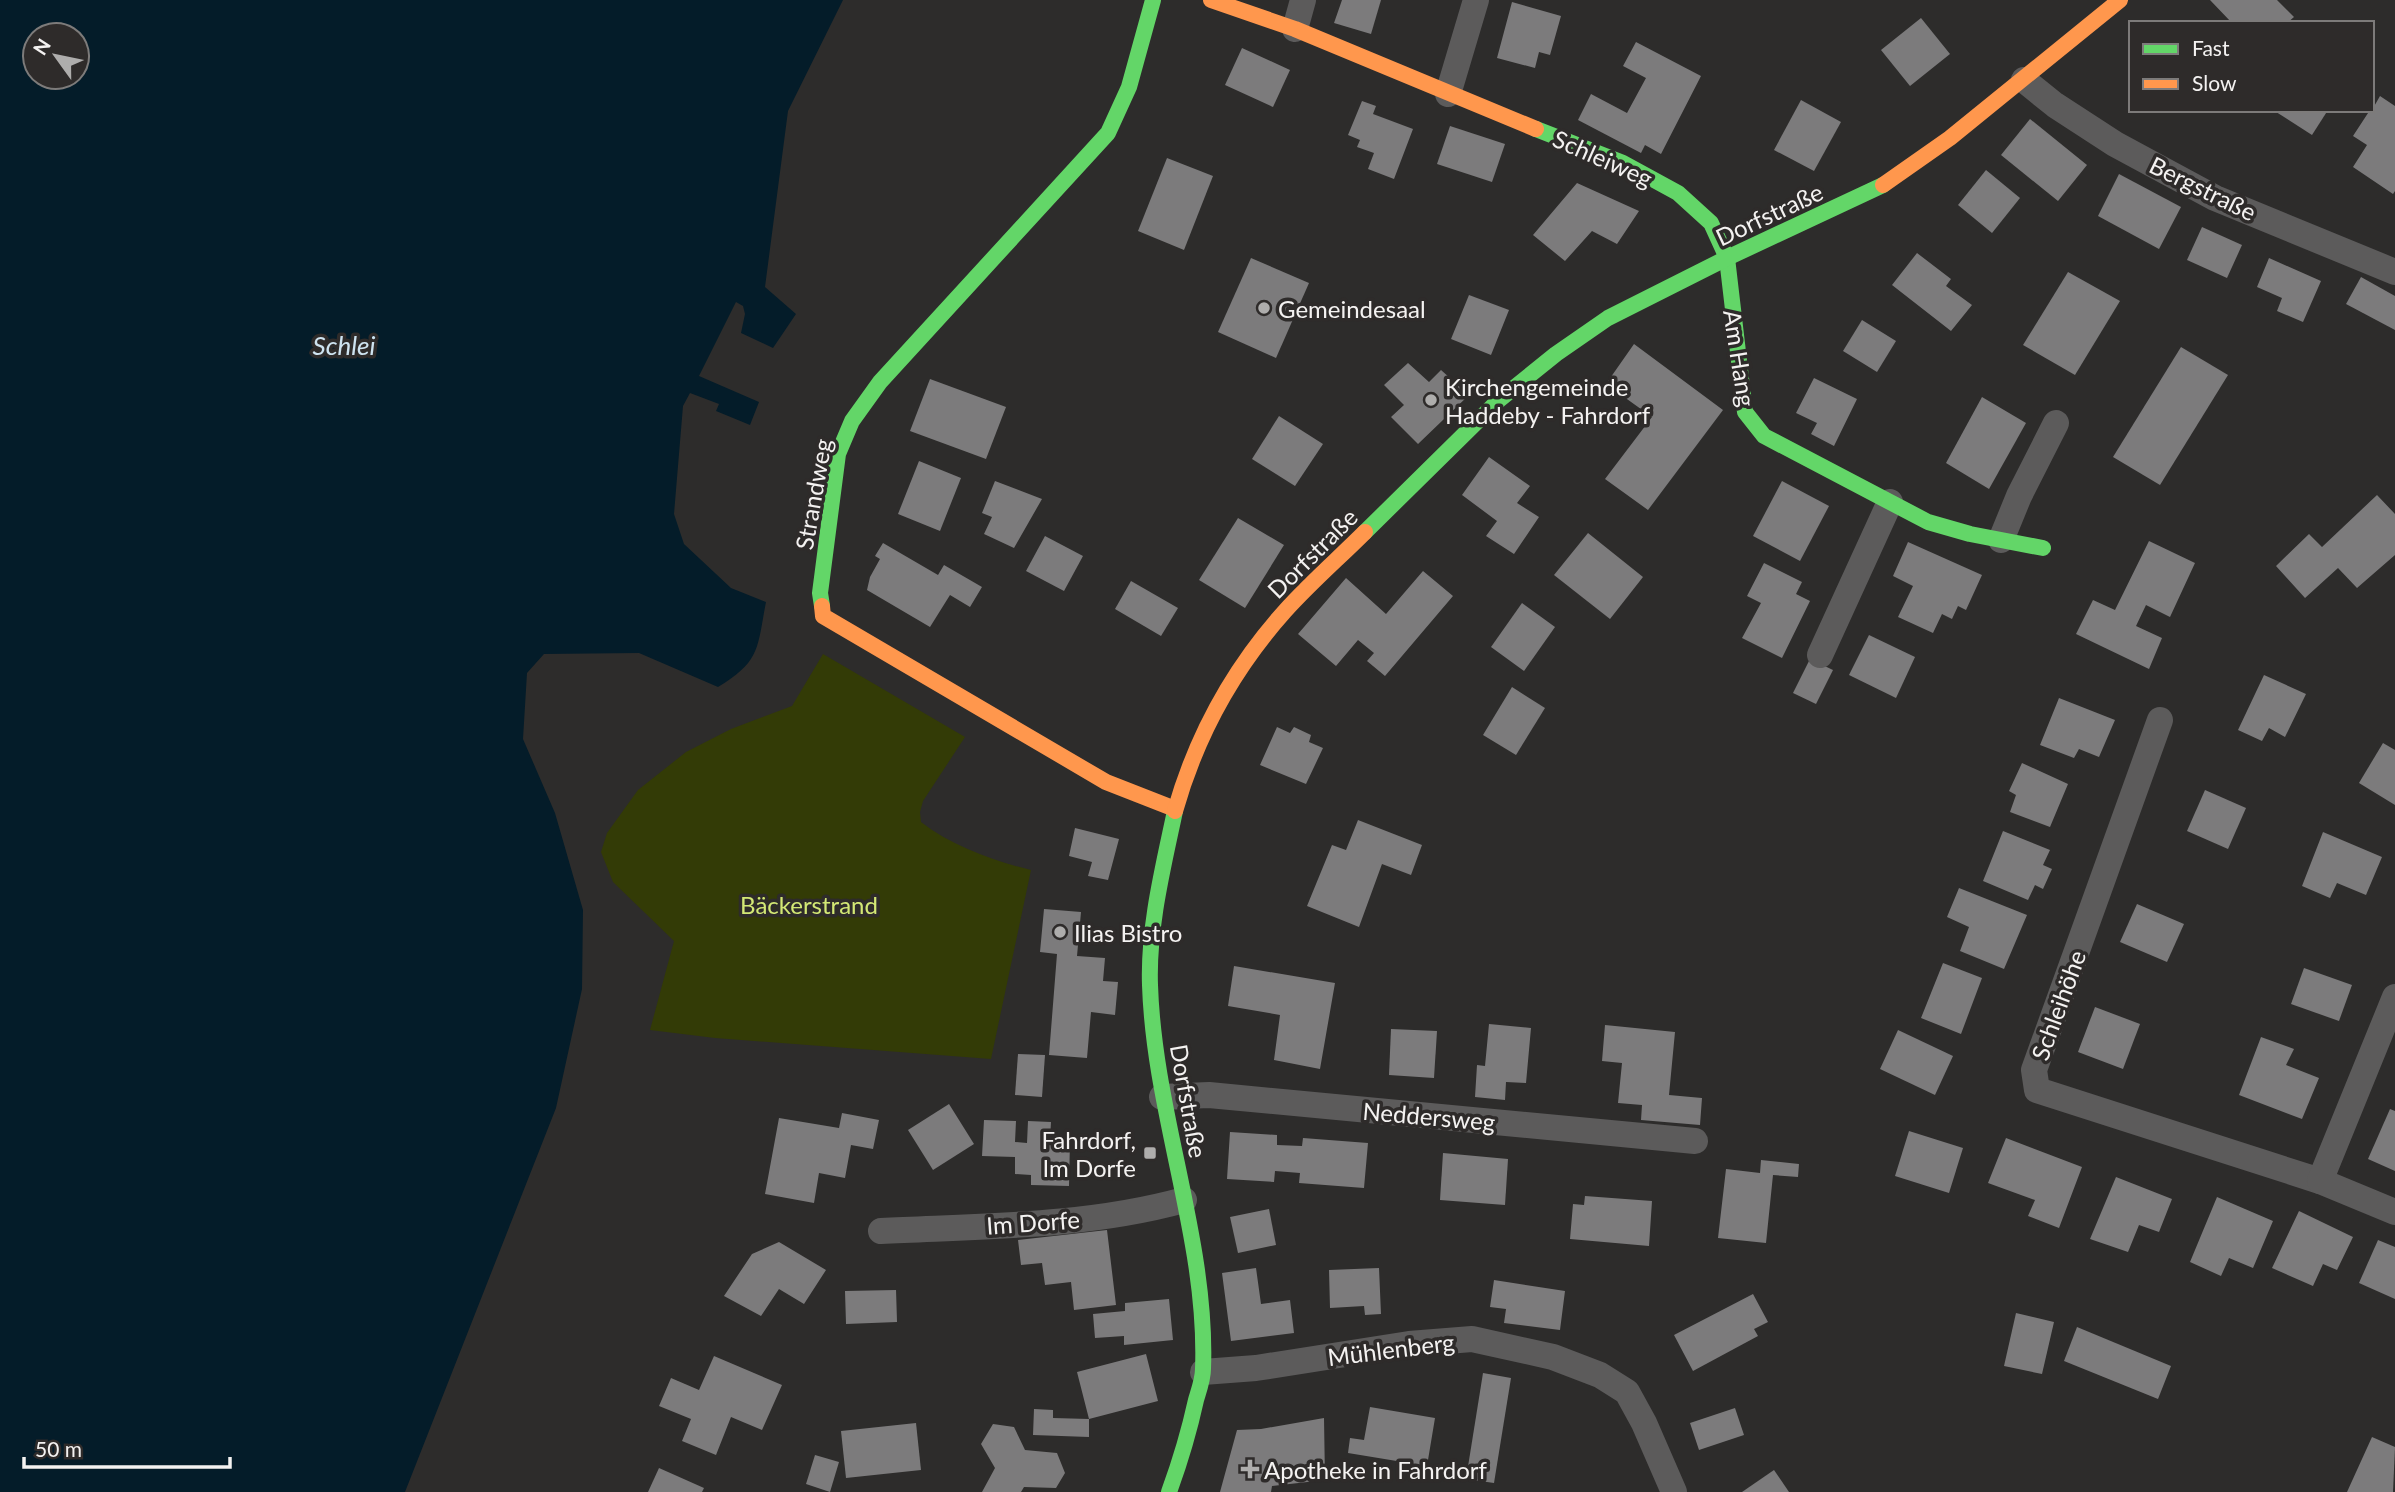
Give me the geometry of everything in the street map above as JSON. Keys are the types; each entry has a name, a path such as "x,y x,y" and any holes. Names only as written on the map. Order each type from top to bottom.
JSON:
{"street":[{"name":"Strandweg","path":"1153,0 1129,87 1108,133 880,382 852,421 838,454 820,593 823,616 1106,782 1175,810"},
{"name":"Schleiweg","path":"1211,0 1295,29 1448,94 1623,163 1678,193 1711,223 1727,258"},
{"path":"1295,29 1303,0"},
{"path":"1448,94 1476,0"},
{"name":"Dorfstraße","path":"1169,1492 1185,1448 1203,1372 1202,1308 1184,1200 1162,1097 1150,984 1157,899 1175,810 1199,740 1236,673 1286,611 1305,592 1499,400 1556,354 1608,318 1727,258 1878,188 1950,138 2120,0"},
{"name":"Bergstraße","path":"2024,80 2055,105 2115,145 2204,192 2395,272"},
{"name":"Am Hang","path":"1727,258 1745,412 1764,436 1928,522 2043,548"},
{"path":"2001,540 2019,496 2056,423"},
{"path":"1820,655 1890,502"},
{"name":"Schleihöhe","path":"2160,720 2034,1070 2037,1090 2320,1181 2395,1212"},
{"path":"2320,1181 2395,997"},
{"name":"Neddersweg","path":"1162,1097 1209,1095 1695,1141"},
{"name":"Im Dorfe","path":"881,1231 1071,1221 1153,1209 1184,1200"},
{"name":"Mühlenberg","path":"1203,1372 1269,1366 1409,1344 1472,1339 1553,1357 1600,1375 1627,1392 1644,1423 1674,1492"}],"green space":[{"name":"Bäckerstrand","path":"823,654 965,737 923,801 921,822 974,852 1031,870 991,1059 715,1038 650,1030 674,941 613,882 601,852 607,833 638,790 686,752 731,729 792,706"}],"water":[{"name":"Schlei","path":"0,0 843,0 788,111 765,287 796,314 773,348 741,333 745,314 743,306 736,302 699,376 759,402 750,425 716,411 719,404 690,393 683,406 674,514 684,544 731,588 766,602 755,652 742,669 718,687 639,653 544,654 527,673 523,739 555,813 583,910 582,989 556,1108 405,1492 0,1492"}],"building":[{"path":"1342,0 1381,0 1371,34 1334,23"},
{"path":"2210,0 2277,0 2294,17 2289,21 2230,21"},
{"path":"1512,2 1561,16 1550,55 1539,52 1535,68 1497,58"},
{"path":"1921,18 1950,54 1910,86 1881,50"},
{"path":"1636,42 1701,76 1661,154 1645,145 1641,153 1578,120 1591,94 1627,113 1646,78 1623,66"},
{"path":"1242,48 1290,70 1273,107 1225,85"},
{"path":"2380,96 2395,106 2393,194 2353,167 2367,145 2353,136 2369,112 2374,112"},
{"path":"1801,100 1841,122 1814,171 1774,150"},
{"path":"1362,101 1376,106 1373,114 1413,129 1394,179 1368,169 1374,153 1357,147 1360,140 1348,135"},
{"path":"2276,112 2327,112 2312,135"},
{"path":"2030,119 2087,165 2058,201 2001,155"},
{"path":"1450,126 1505,144 1492,182 1437,164"},
{"path":"1167,158 1213,176 1184,250 1138,231"},
{"path":"1986,170 2020,198 1992,233 1958,205"},
{"path":"2119,174 2181,207 2159,249 2098,216"},
{"path":"1577,183 1639,211 1617,244 1592,231 1565,261 1533,235"},
{"path":"2202,227 2242,245 2227,278 2187,260"},
{"path":"1917,253 1951,279 1946,286 1972,305 1951,331 1892,285"},
{"name":"Gemeindesaal","path":"1251,258 1309,283 1276,358 1218,332"},
{"path":"2269,258 2321,281 2303,322 2277,311 2282,298 2257,287"},
{"path":"2068,272 2120,301 2075,375 2023,345"},
{"path":"2361,277 2395,296 2395,330 2346,304"},
{"path":"1469,295 1509,310 1491,355 1451,339"},
{"path":"1862,320 1896,341 1877,372 1843,351"},
{"path":"1634,344 1723,410 1648,510 1605,479 1652,417 1606,384"},
{"path":"2181,347 2228,375 2160,485 2113,457"},
{"name":"Kirchengemeinde Haddeby - Fahrdorf","path":"1408,363 1429,382 1441,370 1469,395 1418,444 1391,417 1404,405 1384,385"},
{"path":"1814,378 1857,399 1834,446 1811,434 1817,423 1796,413"},
{"path":"930,379 1006,407 986,459 910,431"},
{"path":"1982,397 2026,423 1989,489 1946,463"},
{"path":"1279,416 1323,444 1295,486 1252,459"},
{"path":"1489,457 1530,486 1517,503 1539,517 1514,554 1486,536 1497,521 1462,495"},
{"path":"919,461 961,478 940,531 898,514"},
{"path":"995,481 1042,499 1014,548 984,534 992,517 982,513"},
{"path":"1782,481 1829,506 1800,561 1753,536"},
{"path":"2377,495 2395,514 2395,555 2357,588 2338,568 2305,598 2276,566 2309,534 2322,547"},
{"path":"1238,518 1284,545 1245,608 1199,580"},
{"path":"1588,533 1643,577 1610,619 1554,575"},
{"path":"1045,536 1083,556 1064,591 1026,571"},
{"path":"2149,541 2195,563 2170,617 2146,605 2136,626 2162,638 2149,669 2076,634 2093,600 2115,610"},
{"path":"1908,542 1982,575 1966,610 1958,606 1952,619 1942,614 1933,633 1898,617 1913,586 1893,576"},
{"path":"883,543 938,575 944,565 982,587 970,607 950,595 930,627 867,590 870,577 880,559 875,556"},
{"path":"1764,563 1802,582 1796,594 1810,601 1782,658 1742,638 1761,603 1747,596"},
{"path":"1423,571 1453,596 1385,676 1367,661 1374,653 1358,640 1336,666 1298,634 1346,578 1386,614"},
{"path":"1131,581 1178,608 1161,636 1115,609"},
{"path":"1522,603 1555,627 1524,671 1491,647"},
{"path":"1869,635 1915,657 1896,698 1849,675"},
{"path":"1810,659 1833,670 1816,704 1793,693"},
{"path":"2264,675 2306,694 2285,737 2269,728 2262,741 2238,730"},
{"path":"1512,687 1545,708 1516,755 1483,735"},
{"path":"2059,698 2115,720 2099,757 2079,749 2074,758 2040,745"},
{"path":"1277,727 1290,733 1294,727 1311,735 1309,742 1323,748 1306,784 1260,765"},
{"path":"2383,743 2395,750 2395,805 2359,783"},
{"path":"2022,763 2068,784 2050,827 2010,812 2016,795 2009,791"},
{"path":"2205,790 2246,808 2228,849 2187,831"},
{"path":"1358,820 1422,845 1411,875 1382,864 1359,927 1307,906 1332,845 1346,850"},
{"path":"1075,828 1119,839 1108,880 1088,876 1092,862 1069,856"},
{"path":"2003,831 2050,850 2043,865 2052,869 2043,889 2035,885 2028,900 1983,881"},
{"path":"2323,832 2382,857 2366,895 2337,883 2330,898 2302,886"},
{"path":"1959,888 2027,915 2004,969 1960,951 1969,927 1947,917"},
{"path":"2137,904 2184,924 2167,962 2120,942"},
{"path":"1044,909 1081,912 1077,956 1105,958 1103,981 1118,982 1115,1015 1091,1012 1087,1058 1049,1055 1057,954 1040,952"},
{"path":"1943,963 1982,978 1961,1034 1921,1018"},
{"path":"1234,966 1335,983 1320,1069 1274,1060 1280,1015 1228,1006"},
{"path":"2304,968 2352,985 2339,1021 2291,1004"},
{"path":"2095,1007 2140,1024 2123,1069 2078,1052"},
{"path":"1489,1024 1531,1028 1526,1083 1506,1082 1505,1100 1475,1097 1477,1065 1485,1066"},
{"path":"1605,1025 1675,1032 1669,1095 1702,1098 1700,1125 1641,1120 1642,1105 1618,1103 1622,1063 1602,1061"},
{"path":"1391,1029 1437,1031 1434,1078 1389,1075"},
{"path":"1898,1030 1953,1056 1935,1095 1880,1069"},
{"path":"2261,1037 2294,1049 2286,1065 2319,1078 2302,1119 2239,1095"},
{"path":"1018,1054 1045,1055 1042,1097 1015,1095"},
{"path":"949,1104 974,1144 933,1170 908,1130"},
{"path":"2390,1109 2395,1111 2395,1171 2368,1159"},
{"path":"842,1113 879,1120 873,1149 851,1145 845,1178 819,1173 814,1203 765,1194 779,1118 839,1128"},
{"path":"984,1120 1016,1121 1015,1142 1027,1143 1028,1121 1051,1122 1050,1140 1070,1140 1069,1186 1031,1185 1031,1175 1015,1174 1015,1157 982,1156"},
{"path":"1909,1131 1963,1148 1949,1193 1895,1176"},
{"path":"1230,1132 1277,1135 1277,1145 1302,1146 1303,1138 1368,1143 1364,1188 1299,1183 1300,1173 1275,1171 1274,1182 1227,1179"},
{"path":"2006,1138 2082,1167 2059,1228 2028,1216 2035,1200 1988,1183"},
{"path":"1443,1153 1508,1159 1505,1205 1440,1200"},
{"path":"1761,1160 1799,1164 1798,1177 1773,1175 1766,1243 1718,1238 1726,1169 1760,1173"},
{"path":"2116,1177 2172,1199 2159,1232 2139,1225 2128,1252 2090,1239"},
{"path":"1585,1196 1652,1201 1649,1246 1570,1239 1573,1204 1584,1205"},
{"path":"2217,1197 2273,1221 2253,1268 2229,1258 2221,1276 2190,1262"},
{"path":"1269,1209 1276,1245 1238,1253 1230,1217"},
{"path":"2299,1211 2353,1237 2337,1270 2323,1264 2313,1286 2272,1268"},
{"path":"1107,1230 1116,1305 1074,1310 1071,1282 1045,1285 1042,1263 1021,1265 1018,1240"},
{"path":"2378,1240 2395,1247 2395,1299 2359,1283"},
{"path":"779,1242 826,1270 804,1304 779,1289 761,1316 724,1296 752,1254"},
{"path":"1256,1268 1261,1304 1290,1300 1294,1333 1231,1341 1222,1273"},
{"path":"1379,1268 1381,1314 1365,1315 1364,1306 1330,1308 1329,1270"},
{"path":"1494,1280 1565,1291 1560,1330 1504,1323 1506,1309 1490,1307"},
{"path":"896,1290 897,1322 846,1324 845,1291"},
{"path":"1753,1294 1768,1322 1754,1329 1758,1336 1693,1371 1674,1335"},
{"path":"1169,1299 1173,1340 1124,1345 1124,1336 1095,1338 1093,1314 1125,1311 1125,1303"},
{"path":"2016,1313 2054,1322 2042,1374 2004,1366"},
{"path":"2077,1327 2171,1366 2158,1399 2064,1361"},
{"path":"1146,1354 1158,1401 1089,1419 1077,1372"},
{"path":"714,1356 782,1385 762,1430 731,1417 716,1455 682,1441 691,1419 659,1406 671,1378 699,1390"},
{"path":"1483,1373 1511,1378 1494,1483 1466,1479"},
{"path":"1370,1407 1435,1418 1427,1466 1348,1453 1350,1438 1364,1440"},
{"path":"1735,1408 1744,1435 1699,1450 1690,1423"},
{"path":"1034,1409 1053,1410 1053,1418 1089,1419 1089,1437 1033,1435"},
{"path":"1324,1418 1325,1480 1272,1486 1271,1492 1220,1492 1237,1430 1261,1429"},
{"path":"916,1423 921,1470 846,1478 841,1431"},
{"path":"993,1424 1014,1427 1025,1450 1057,1453 1065,1473 1056,1488 1024,1487 1021,1492 982,1492 995,1468 981,1444"},
{"path":"2372,1437 2395,1447 2393,1492 2347,1492"},
{"path":"815,1455 839,1462 830,1492 806,1484"},
{"path":"659,1468 704,1488 702,1492 648,1492"},
{"path":"1774,1470 1789,1492 1742,1492"}],"traffic: fast":[{"path":"822,606 820,593 838,454 852,421 880,382 1108,133 1129,87 1153,0"},
{"path":"1536,129 1623,163 1678,193 1711,223 1727,258 1745,412 1764,436 1928,522 1970,534 2043,548"},
{"path":"1365,532 1499,400 1556,354 1608,318 1727,258 1883,185"},
{"path":"1169,1492 1181,1458 1203,1369 1197,1273 1161,1081 1150,985 1154,919 1175,811"}],"traffic: slow":[{"path":"1211,0 1295,29 1536,129"},
{"path":"1883,185 1950,138 2120,0"},
{"path":"1175,811 1205,730 1249,656 1295,601 1365,532"},
{"path":"822,606 823,616 1106,782 1175,809"}],"place":[{"name":"Gemeindesaal","path":"1264,308"},
{"name":"Kirchengemeinde Haddeby - Fahrdorf","path":"1431,400"},
{"name":"Ilias Bistro","path":"1060,932"},
{"name":"Fahrdorf, Im Dorfe","path":"1150,1153"},
{"name":"Apotheke in Fahrdorf","path":"1250,1469"}]}
